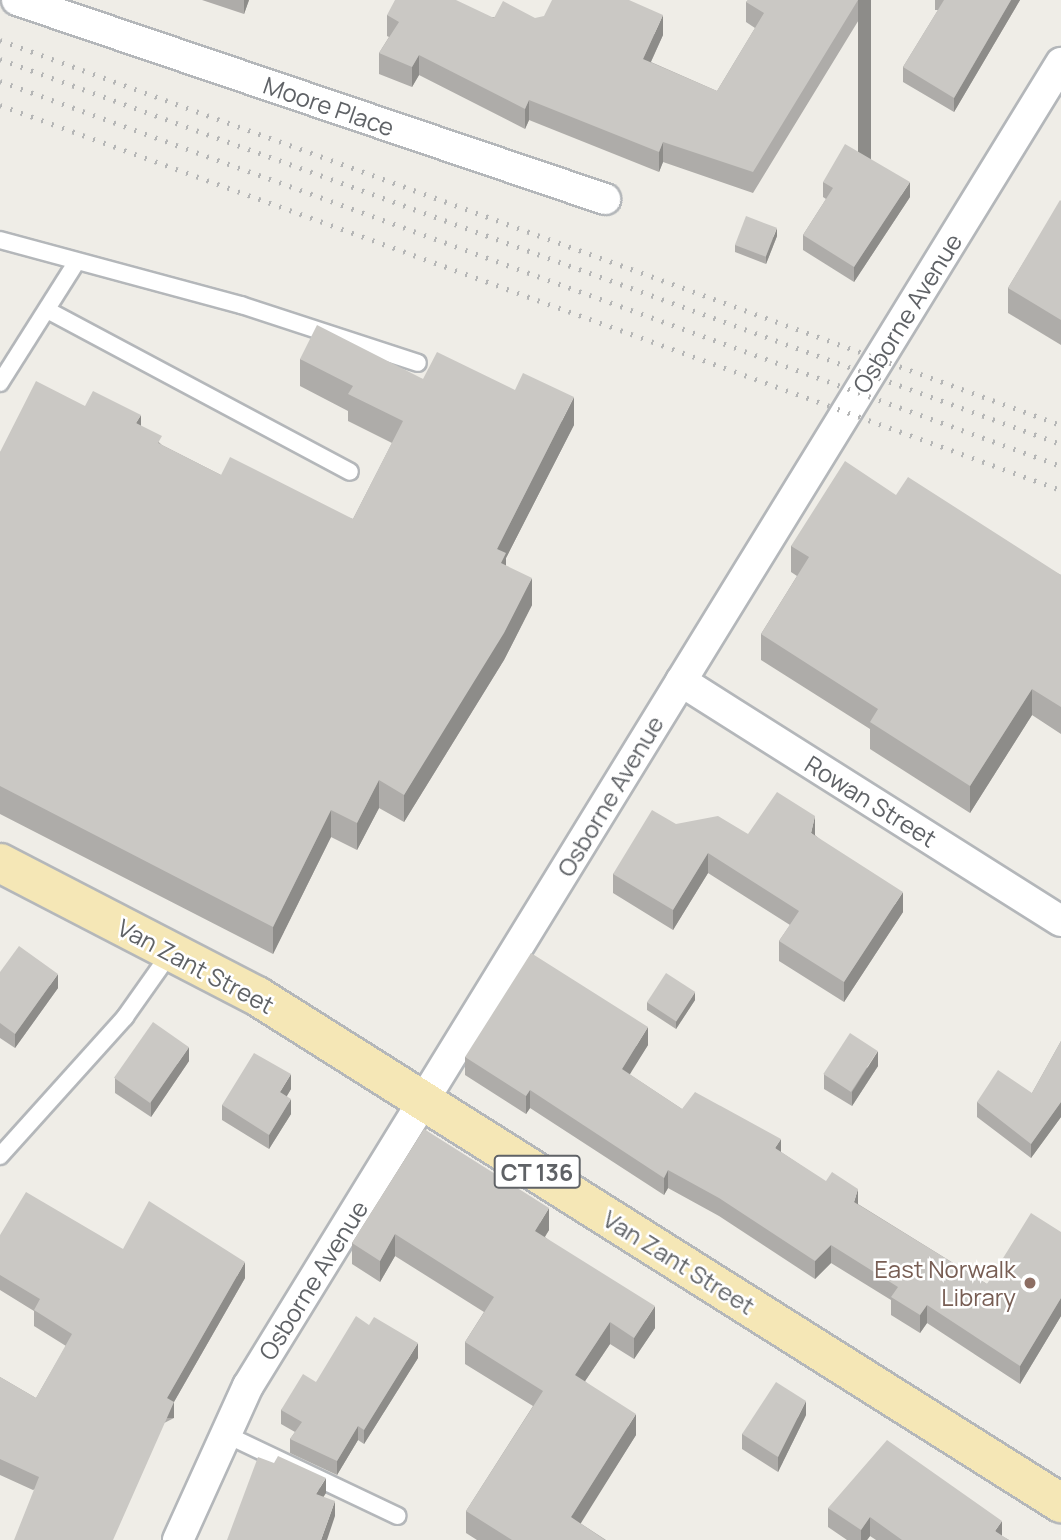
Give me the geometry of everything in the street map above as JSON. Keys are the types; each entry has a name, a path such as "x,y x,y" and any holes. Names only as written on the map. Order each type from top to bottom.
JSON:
{"main road":[{"name":"Van Zant Street","path":"0,863 257,996 1061,1503"}],"street":[{"name":"Moore Place","path":"17,0 59,6 605,200"},
{"name":"Osborne Avenue","path":"178,1540 225,1434 423,1101 1061,63"},
{"name":"Rowan Street","path":"681,681 1061,921"}],"lane":[{"path":"0,240 76,263 241,305 418,363"},
{"path":"2,375 49,311 76,263"},
{"path":"49,311 350,472"},
{"path":"0,1156 125,1017 171,952"},
{"path":"225,1434 398,1516"}],"building":[{"path":"395,0 456,0 494,18 503,1 535,18 544,16 552,0 629,0 663,15 643,59 717,91 764,13 746,2 748,0 858,0 753,172 663,142 659,152 529,100 525,109 419,55 412,67 379,53 399,22 387,15"},
{"path":"944,0 1011,0 954,98 903,67"},
{"path":"845,144 910,182 854,267 803,235 833,188 823,182"},
{"path":"1061,201 1061,320 1008,288"},
{"path":"746,216 777,228 766,257 735,245"},
{"path":"317,325 423,379 437,352 515,390 523,373 574,397 497,549 506,553 501,563 532,578 504,633 404,795 379,780 357,823 331,810 273,927 0,786 0,452 36,381 85,406 93,391 141,415 136,423 162,436 158,443 221,475 230,457 353,519 403,421 348,394 353,386 300,359"},
{"path":"845,461 896,495 908,477 1061,575 1061,707 1032,689 970,786 870,722 878,709 761,634 809,557 791,546"},
{"path":"777,792 815,816 811,833 903,892 844,982 779,941 799,911 708,853 673,910 613,874 652,810 676,824 718,816 748,834"},
{"path":"19,946 58,974 15,1034 0,1023 0,972"},
{"path":"531,953 648,1027 622,1069 682,1109 695,1092 781,1139 775,1148 826,1181 832,1172 858,1189 854,1202 987,1284 1031,1213 1061,1232 1061,1298 1020,1366 927,1305 920,1315 891,1297 898,1287 831,1245 815,1261 719,1198 668,1170 664,1178 530,1090 526,1096 465,1057"},
{"path":"666,973 695,992 676,1021 647,1002"},
{"path":"153,1022 189,1047 150,1103 114,1078"},
{"path":"850,1033 878,1051 851,1092 823,1074"},
{"path":"1061,1041 1061,1102 1031,1144 977,1102 998,1070 1032,1093"},
{"path":"254,1053 291,1074 280,1092 291,1099 269,1135 222,1105"},
{"path":"424,1129 549,1208 535,1231 655,1306 634,1338 610,1322 575,1375 636,1414 571,1517 605,1540 512,1540 466,1511 543,1391 465,1342 494,1297 395,1234 380,1261 352,1243"},
{"path":"26,1192 123,1249 149,1201 245,1262 167,1398 174,1402 113,1540 14,1540 39,1477 0,1459 0,1377 36,1398 72,1334 34,1310 40,1299 0,1275 0,1235"},
{"path":"356,1316 369,1325 374,1317 418,1343 364,1430 358,1426 337,1461 290,1439 302,1422 281,1410 303,1374 316,1382"},
{"path":"776,1382 806,1401 778,1457 742,1434"},
{"path":"887,1440 1002,1521 995,1531 1009,1540 902,1540 870,1517 861,1530 828,1508"},
{"path":"278,1456 326,1478 316,1494 335,1501 321,1540 227,1540 258,1457 274,1463"}],"railway":[{"path":"0,40 1061,425"},
{"path":"0,59 1061,444"},
{"path":"0,81 1061,466"},
{"path":"0,105 1061,490"}],"place":[{"name":"East Norwalk Library","path":"1030,1283"}]}
